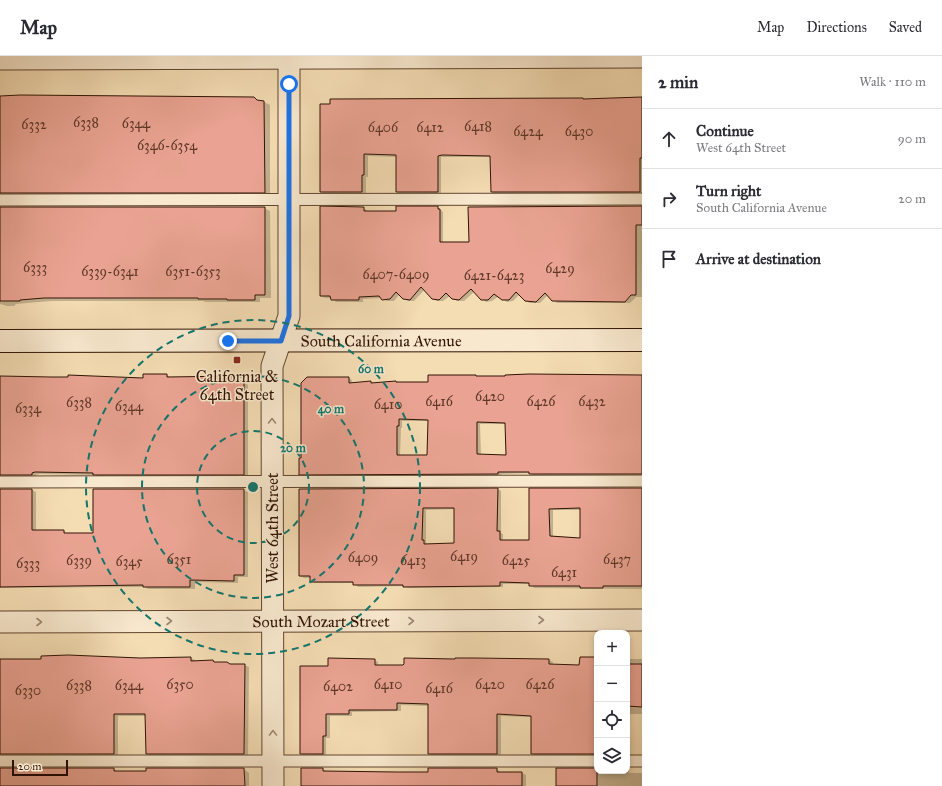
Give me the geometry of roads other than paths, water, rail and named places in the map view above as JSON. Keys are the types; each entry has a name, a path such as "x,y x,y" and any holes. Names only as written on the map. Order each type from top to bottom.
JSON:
{"street":[{"name":"West 64th Street","path":"273,786 272,366 289,316 289,57"},
{"path":"0,59 642,57"},
{"name":"South California Avenue","path":"0,341 642,340"},
{"name":"South Mozart Street","path":"0,622 642,620"}],"lane":[{"path":"0,200 642,199"},
{"path":"0,482 642,481"},
{"path":"0,761 594,761"},
{"path":"630,761 642,761"}],"place":[{"name":"California & 64th Street","path":"237,360"}]}
